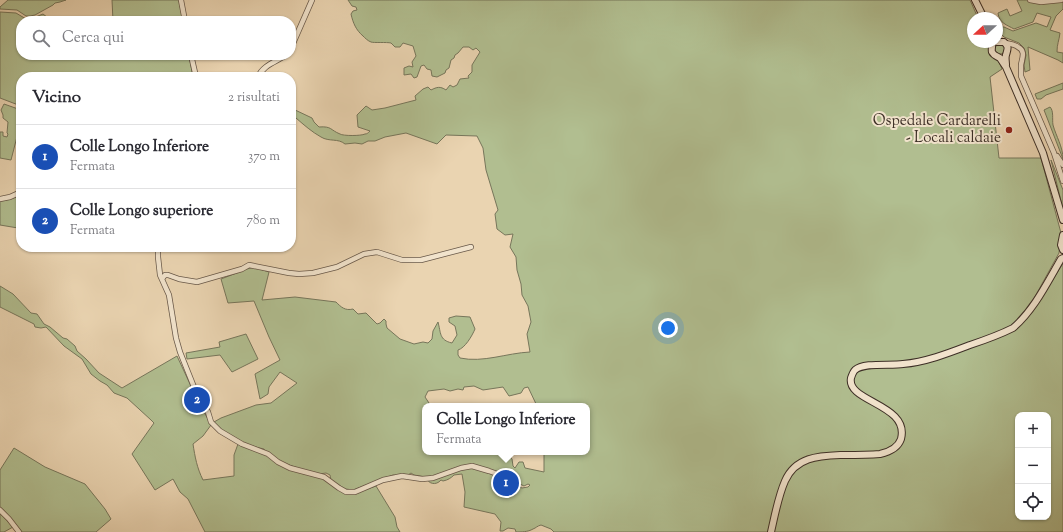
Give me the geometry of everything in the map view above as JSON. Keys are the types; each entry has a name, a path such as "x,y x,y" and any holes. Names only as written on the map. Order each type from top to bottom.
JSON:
{"main road":[{"path":"975,0 981,12"},
{"path":"1003,44 1007,46 1004,55 1006,67 1044,153 1063,220"},
{"path":"992,48 992,53 994,55 1004,55"},
{"path":"771,532 785,481 793,469 812,458 824,455 872,454 889,452 901,439 902,432 900,424 892,413 861,395 853,388 851,379 858,368 864,366 903,364 922,361 952,352 1013,328 1028,314 1062,259 1062,243"}],"street":[{"path":"181,0 184,16"},
{"path":"296,37 312,0"},
{"path":"1030,0 1040,2 1061,0"},
{"path":"1003,43 1017,46 1022,51 1021,76 1054,153 1063,181"},
{"path":"1004,55 1011,48 1017,46"},
{"path":"192,60 195,72"},
{"path":"260,72 265,67 277,60"},
{"path":"1054,153 1063,165"},
{"path":"0,199 10,198 16,195"},
{"path":"162,279 165,275 168,275 179,279 197,282 242,269 249,265 289,273 313,273 337,267 364,254 370,253 377,252 402,260 421,260 471,247"},
{"path":"158,252 160,275 169,295 176,338 180,352 196,392 212,422 220,431 242,444 268,454 278,462 290,468 324,477 346,492 354,492 383,480 402,476 422,479 433,478 472,466 503,476"},
{"path":"0,510 19,532"}],"green space":[{"path":"8,0 66,0 55,3 35,15 26,16 17,10 0,9 0,7"},
{"path":"112,0 179,0 182,16 113,16"},
{"path":"348,0 970,0 975,12 967,12 967,48 993,48 1002,69 990,77 999,158 1041,158 1061,233 1059,253 1032,302 1036,306 1063,264 1063,532 554,532 551,529 541,525 524,532 516,532 515,529 508,528 500,531 501,522 495,514 464,507 465,492 462,474 454,475 451,478 443,481 441,480 435,484 430,483 426,477 411,473 405,476 393,475 353,490 346,489 331,481 330,475 326,473 319,474 283,463 266,452 264,449 244,443 224,432 214,422 256,405 271,403 297,383 280,372 269,387 268,394 260,399 255,374 280,360 254,301 228,303 221,279 254,267 269,272 262,300 295,297 336,302 345,309 353,309 358,314 366,313 377,324 384,319 386,321 387,328 400,339 414,344 423,342 428,343 432,339 433,331 438,322 440,333 443,338 452,343 457,335 455,326 449,322 449,318 456,316 470,317 475,329 466,344 458,350 458,355 460,358 486,359 530,352 527,334 531,322 528,306 522,295 516,257 510,247 513,234 505,235 497,229 495,214 498,210 486,170 483,148 477,136 446,135 437,144 406,133 385,137 375,141 368,141 362,144 345,144 318,135 296,118 296,110 312,118 319,127 329,128 342,135 363,135 370,131 358,127 357,115 366,106 372,110 416,100 415,96 423,89 428,87 431,90 438,87 446,90 450,85 453,87 457,85 460,79 469,78 468,76 472,72 472,65 480,52 476,48 473,50 469,47 463,47 451,60 449,68 445,73 437,77 432,76 431,70 427,69 424,65 421,66 417,77 414,78 411,74 404,75 404,68 409,66 413,67 412,62 416,56 413,46 403,43 400,47 395,47 391,43 369,41 358,31 355,26 351,14 353,11 357,10 356,7 352,6","holes":["505,469 516,482 524,486 528,484 530,485 522,488 499,478 502,470"]},
{"path":"1017,0 1063,0 1063,9 1056,16 1050,30 1060,33 1057,52 1063,53 1063,63 1028,47 1030,70 1025,72 1024,65 1026,55 1024,48 1019,43 1003,36 1003,27 1013,31 1036,23 1047,27 1051,17 1037,13 1033,22 1014,29 1003,22 1003,12 1000,12 1007,9 1010,16 1022,11"},
{"path":"0,12 16,13 21,16 16,16 16,60 190,60 192,72 16,72 16,104 0,98"},
{"path":"1003,44 1005,47 1004,53 996,53 995,48 1003,48"},
{"path":"1063,83 1063,89 1046,95 1041,99 1037,99 1035,94"},
{"path":"4,104 16,108 16,141 11,160 0,158 0,132 3,132 3,136 7,137 8,134 8,122 3,118 1,110"},
{"path":"1050,107 1053,125 1061,146 1063,159 1044,110"},
{"path":"1051,160 1063,190 1063,209"},
{"path":"16,197 16,228 0,225 0,201"},
{"path":"0,286 13,294 31,313 37,314 44,324 75,346 77,351 99,373 122,388 177,356 211,425 203,436 193,444 196,462 203,480 234,476 234,455 238,444 260,451 271,458 322,478 353,494 376,486 395,517 397,527 400,532 205,532 188,499 180,492 173,479 155,490 132,454 154,423 127,398 114,393 107,385 91,374 82,359 64,346 46,327 35,327 34,324 0,307"},
{"path":"246,334 258,359 232,372 220,355 187,359 186,353 220,347 219,342"},
{"path":"14,448 45,467 85,484 111,519 96,532 22,532 0,507 0,470"},
{"path":"0,513 13,527 4,532 0,532"}],"place":[{"name":"Ospedale Cardarelli - Locali caldaie","path":"1009,130"},
{"name":"Colle Longo superiore","path":"197,400"},
{"name":"Colle Longo Inferiore","path":"506,483"}]}
